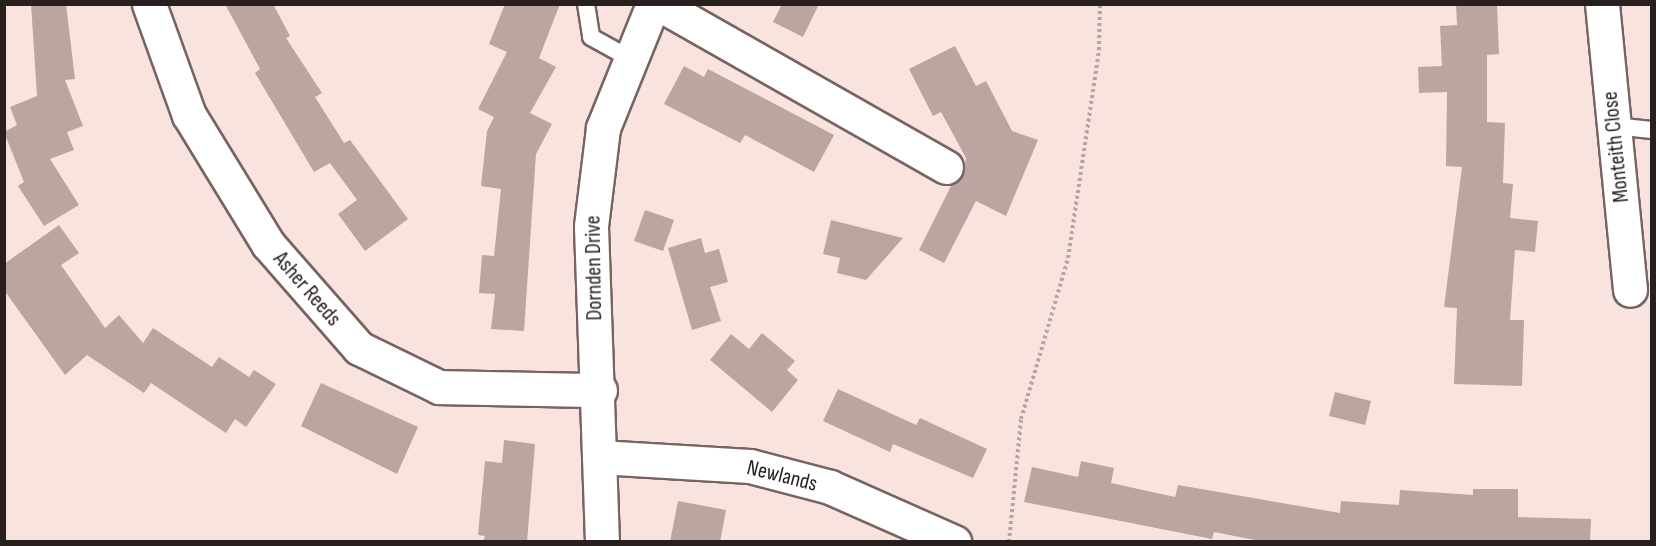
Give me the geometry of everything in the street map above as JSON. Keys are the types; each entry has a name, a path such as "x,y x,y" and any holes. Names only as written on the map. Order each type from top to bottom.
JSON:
{"street":[{"name":"Asher Reeds","path":"149,4 189,115 268,244 359,348 440,387 600,390"},
{"name":"Dornden Drive","path":"602,542 600,390 591,226 603,128 653,4"},
{"path":"659,4 946,167"},
{"name":"Monteith Close","path":"1602,4 1630,290"},
{"name":"Newlands","path":"600,457 750,466 830,487 954,542"}],"lane":[{"path":"586,4 591,38 631,59"},
{"path":"1614,126 1652,130"}],"path":[{"path":"1008,542 1021,419 1068,258 1100,50 1100,4"}],"building":[{"path":"31,4 66,4 75,79 65,80 83,126 67,132 74,150 50,159 79,205 44,226 18,186 24,182 4,132 17,125 10,107 37,96"},
{"path":"225,4 273,4 290,36 286,38 322,93 315,97 344,143 350,140 408,219 365,251 338,214 357,200 330,163 314,172 255,73 260,69"},
{"path":"505,4 560,4 539,58 556,67 530,113 552,124 536,154 524,331 491,329 495,294 479,293 482,255 494,256 501,189 481,186 487,131 494,117 478,109 507,52 489,44"},
{"path":"782,4 819,4 803,37 773,22"},
{"path":"1456,4 1497,4 1499,54 1487,55 1487,122 1505,123 1503,183 1513,184 1510,218 1538,221 1535,252 1515,250 1510,320 1524,320 1522,386 1454,384 1457,308 1444,307 1462,167 1446,166 1447,92 1419,93 1418,67 1442,66 1440,26 1457,25"},
{"path":"955,46 976,86 986,81 1012,131 1038,140 1006,216 976,201 944,263 919,250 952,184 963,176 966,158 941,112 933,116 909,69"},
{"path":"684,66 704,77 708,69 834,135 814,172 745,135 740,143 664,104"},
{"path":"645,210 674,220 663,251 634,241"},
{"path":"831,220 903,238 866,280 837,273 840,258 823,254"},
{"path":"59,225 79,253 61,265 105,328 119,315 143,343 153,328 212,367 219,357 249,377 254,370 276,384 246,427 235,419 226,433 151,383 144,393 87,355 65,375 4,290 4,264"},
{"path":"701,238 705,253 719,249 728,282 710,287 721,321 692,330 668,248"},
{"path":"762,333 795,361 787,370 798,380 772,412 710,360 731,334 749,349"},
{"path":"321,383 418,427 397,474 301,426"},
{"path":"838,389 916,425 920,418 987,449 973,478 893,444 890,452 823,421"},
{"path":"1335,392 1371,401 1365,425 1329,416"},
{"path":"504,440 535,444 527,542 483,542 485,536 478,535 485,461 502,463"},
{"path":"1081,461 1114,468 1111,483 1175,497 1178,485 1340,513 1341,501 1399,505 1400,490 1473,495 1473,489 1518,489 1518,517 1591,519 1590,542 1265,542 1214,532 1212,539 1024,502 1032,467 1078,477"},
{"path":"678,501 726,510 720,542 670,542"}]}
